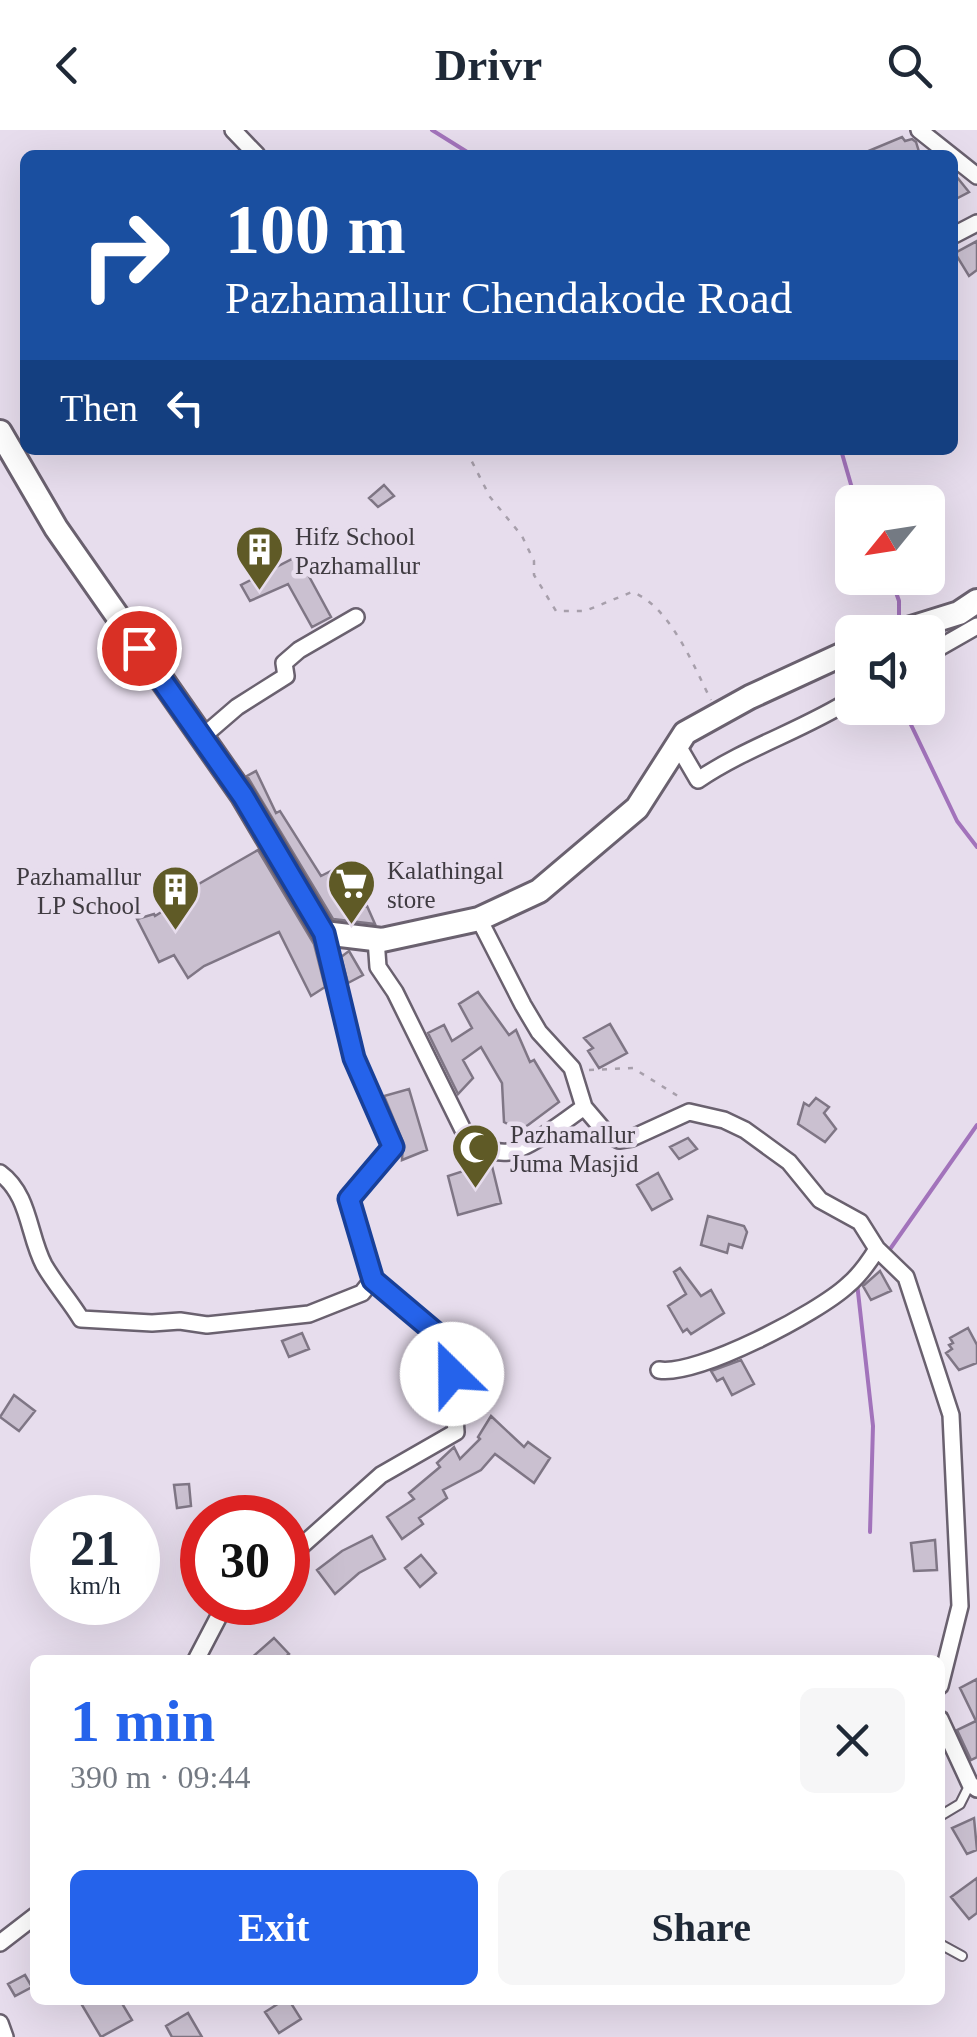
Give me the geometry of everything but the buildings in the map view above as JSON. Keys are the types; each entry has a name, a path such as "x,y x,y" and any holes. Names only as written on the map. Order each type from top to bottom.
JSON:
{"street":[{"path":"233,130 252,150"},
{"path":"0,432 56,528 243,796 324,933 354,1058 393,1147 349,1199 373,1280 450,1345 456,1432 381,1475 310,1538"},
{"path":"945,617 977,601"},
{"path":"201,738 237,707 286,676 284,663 299,650 356,617"},
{"path":"945,644 977,626"},
{"path":"324,933 376,940 478,918 539,891 637,808 685,733 835,658"},
{"path":"678,744 698,780 766,741 835,710"},
{"path":"478,918 539,1032 572,1068 584,1107 607,1134 619,1140 652,1131 690,1112 745,1130 789,1162 820,1200 860,1222 878,1249 906,1277 950,1415 960,1606 945,1666"},
{"path":"376,940 378,968 394,992 469,1142 508,1152 584,1107"},
{"path":"0,1173 12,1181 42,1263 81,1319 207,1324 309,1314 362,1294 373,1280"},
{"path":"659,1370 703,1363 803,1316 850,1284 878,1249"},
{"path":"199,1655 214,1625"},
{"path":"945,1728 972,1778"},
{"path":"0,1944 30,1920"},
{"path":"0,2023 6,2037"}],"lane":[{"path":"945,1813 960,1804 972,1778"},
{"path":"945,1947 962,1956"}],"path":[{"path":"469,455 490,497 522,536 534,561 534,574 556,611 585,611 632,592 644,596 668,624 718,714"},
{"path":"572,1068 633,1068 678,1094 690,1112"}],"waterway":[{"path":"432,130 464,150"},
{"path":"842,455 851,485"},
{"path":"897,595 899,615"},
{"path":"911,725 957,821 977,847"},
{"path":"888,1252 977,1125"},
{"path":"857,1283 873,1426 870,1532"}],"place":[{"name":"Hifz School Pazhamallur","path":"260,592"},
{"name":"Kalathingal store","path":"352,926"},
{"name":"Pazhamallur LP School","path":"176,932"},
{"name":"Pazhamallur Juma Masjid","path":"475,1190"}],"route":[{"path":"139,648 243,796 324,933 354,1058 393,1147 349,1199 373,1280 450,1345 452,1374"}]}
